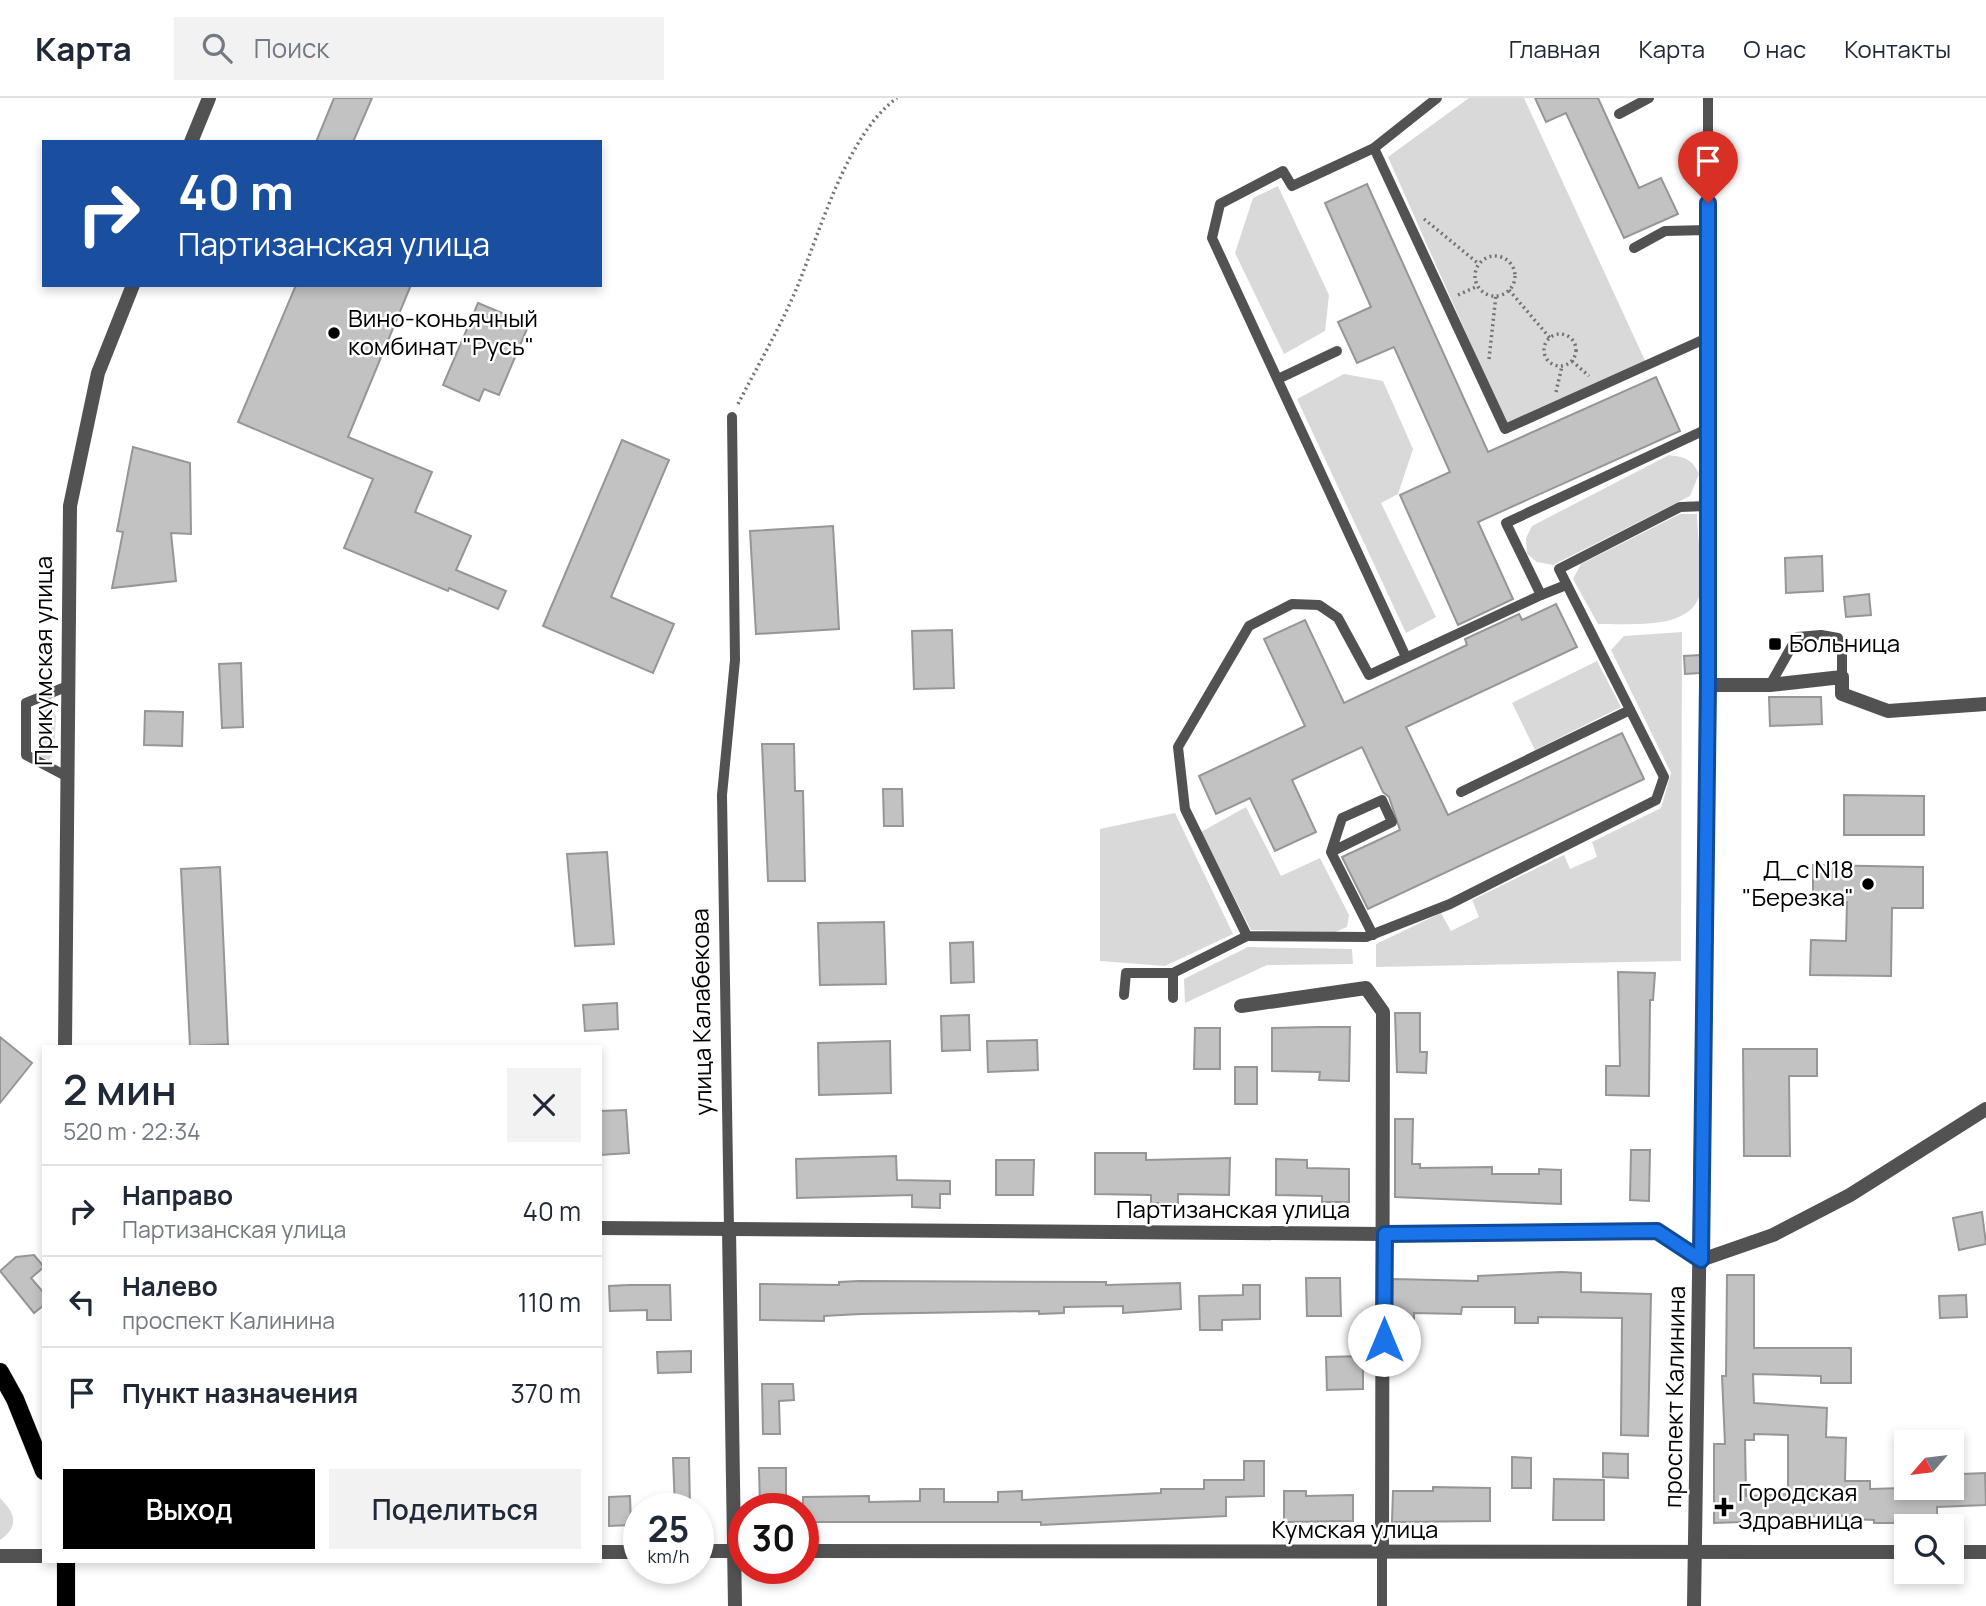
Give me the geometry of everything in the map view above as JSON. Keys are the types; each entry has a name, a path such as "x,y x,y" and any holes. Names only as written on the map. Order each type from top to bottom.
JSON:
{"main road":[{"path":"0,1372 8,1399 42,1467"},
{"path":"66,1563 66,1606"}],"street":[{"path":"192,140 209,98"},
{"name":"Прикумская улица","path":"65,1045 70,506 98,373 132,287"},
{"path":"1708,685 1770,685 1842,677 1842,694 1888,711 1986,704"},
{"name":"проспект Калинина","path":"1694,1606 1708,685"},
{"path":"1241,1006 1366,988 1383,1012 1385,1234 1382,1552"},
{"path":"1701,1260 1773,1234 1850,1195 1986,1110"},
{"name":"Партизанская улица","path":"602,1228 1385,1234 1657,1231 1701,1260"},
{"name":"улица Калабекова","path":"729,1229 737,1493"},
{"name":"Кумская улица","path":"819,1551 1894,1552"},
{"path":"602,1552 623,1552"},
{"path":"1964,1552 1986,1552"},
{"path":"0,1556 42,1556"},
{"name":"улица Калабекова","path":"735,1606 737,1584"}],"lane":[{"path":"1406,657 1212,238 1220,204 1283,171 1292,186 1374,148 1437,98"},
{"path":"1619,114 1648,98"},
{"name":"проспект Калинина","path":"1708,98 1708,685"},
{"path":"1374,148 1505,429 1707,338"},
{"path":"1634,248 1665,231 1708,230"},
{"path":"1278,379 1337,351"},
{"name":"улица Калабекова","path":"729,1229 722,795 735,660 732,417"},
{"path":"1541,595 1506,523 1707,429"},
{"path":"1124,995 1126,973 1172,973 1247,936 1366,937 1450,904 1656,800 1664,777 1559,569 1680,507 1707,506"},
{"path":"1247,936 1185,809 1178,747 1249,626 1292,604 1319,605 1338,618 1369,676 1566,584"},
{"path":"1770,685 1797,637 1821,635 1838,638 1842,654 1842,677"},
{"path":"68,686 26,703 26,755 68,776"},
{"path":"1461,792 1630,710"},
{"path":"1331,852 1392,822 1381,800 1342,818 1331,852 1373,934"},
{"path":"1172,973 1173,998"},
{"path":"1382,1552 1382,1606"}],"path":[{"path":"732,417 797,287 845,167 883,108 897,98"},
{"path":"1397,198 1479,264"},
{"path":"1492,256 1507,260 1515,274 1509,290 1496,295 1489,294 1478,286 1476,278 1479,264 1492,256"},
{"path":"1446,301 1478,286"},
{"path":"1509,290 1550,338"},
{"path":"1485,386 1496,295"},
{"path":"1562,335 1574,342 1576,355 1572,361 1562,366 1551,363 1545,353 1550,338 1562,335"},
{"path":"1572,361 1601,386"},
{"path":"1553,408 1562,366"}],"shaded area":[{"path":"1469,98 1524,98 1648,367 1510,432 1388,157"},
{"path":"1278,186 1329,295 1325,331 1284,354 1235,253 1253,198"},
{"path":"1344,374 1383,381 1413,449 1398,494 1381,503 1436,617 1406,633 1297,399"},
{"path":"1669,455 1687,460 1699,474 1690,496 1553,565 1537,562 1527,554 1526,538 1532,526"},
{"path":"1680,514 1697,514 1700,590 1692,608 1682,615 1655,623 1598,624 1573,579 1581,564"},
{"path":"1682,632 1681,961 1376,967 1376,944 1441,913 1451,931 1479,917 1472,900 1564,855 1570,869 1597,857 1592,842 1661,808 1671,773 1611,650 1624,636"},
{"path":"1597,661 1621,707 1535,750 1512,703"},
{"path":"46,706 56,716 54,753 49,760 37,755 39,714"},
{"path":"1246,807 1281,876 1320,858 1349,915 1347,927 1335,932 1251,930 1201,832"},
{"path":"1175,813 1233,934 1165,966 1100,961 1100,829"},
{"path":"1248,947 1352,949 1353,964 1267,965 1185,1003 1184,979"},
{"path":"0,1498 12,1514 13,1525 0,1540"}],"building":[{"path":"334,98 372,98 354,140 317,140"},
{"path":"1535,98 1598,98 1639,188 1661,178 1678,214 1624,238 1566,113 1546,122"},
{"path":"1367,184 1488,452 1656,377 1680,431 1478,522 1513,599 1458,625 1400,495 1450,472 1394,347 1357,363 1338,322 1371,307 1325,203"},
{"path":"295,287 410,287 348,437 432,472 415,512 471,536 456,570 506,591 498,609 344,548 373,479 238,422"},
{"path":"478,303 514,318 512,323 527,329 499,395 484,389 479,401 443,385"},
{"path":"622,440 669,460 611,597 674,624 653,673 543,626"},
{"path":"133,447 190,463 191,534 171,533 176,581 112,588 123,532 117,531"},
{"path":"833,526 839,629 756,634 750,531"},
{"path":"1822,556 1823,591 1786,593 1785,558"},
{"path":"1869,594 1871,615 1846,617 1844,597"},
{"path":"1556,604 1577,647 1406,727 1448,815 1622,733 1644,779 1368,909 1342,857 1400,830 1389,797 1383,792 1362,747 1292,780 1316,832 1275,851 1250,798 1216,814 1199,776 1305,726 1264,639 1305,620 1344,703 1467,645 1465,639 1519,614 1522,620"},
{"path":"952,630 954,688 914,689 912,631"},
{"path":"1700,655 1700,673 1685,674 1684,656"},
{"path":"241,663 243,727 222,728 219,664"},
{"path":"1769,697 1821,697 1822,724 1770,726"},
{"path":"145,711 183,712 182,746 144,745"},
{"path":"762,744 794,744 795,791 803,791 805,881 768,881"},
{"path":"883,789 902,789 903,826 884,826"},
{"path":"1844,795 1924,796 1924,835 1844,835"},
{"path":"607,852 614,944 575,946 567,854"},
{"name":"Д_с N18 \"Березка\"","path":"1813,865 1923,867 1923,908 1892,908 1891,976 1810,975 1811,940 1846,941 1847,902 1813,902"},
{"path":"220,867 228,1044 190,1045 181,869"},
{"path":"884,922 886,984 820,985 818,923"},
{"path":"973,942 974,982 951,983 950,943"},
{"path":"1618,972 1655,973 1653,1000 1650,1000 1649,1096 1606,1095 1606,1066 1620,1066"},
{"path":"617,1003 618,1029 585,1031 583,1005"},
{"path":"1395,1013 1420,1013 1420,1052 1427,1052 1426,1073 1397,1072"},
{"path":"969,1015 970,1050 942,1051 941,1016"},
{"path":"1350,1027 1349,1081 1319,1080 1320,1072 1272,1071 1272,1028"},
{"path":"1195,1028 1220,1028 1220,1069 1194,1069"},
{"path":"0,1037 32,1063 0,1103"},
{"path":"1037,1040 1038,1070 988,1072 987,1041"},
{"path":"890,1041 891,1093 819,1095 818,1043"},
{"path":"1743,1049 1817,1049 1817,1076 1789,1076 1790,1156 1744,1156"},
{"path":"1235,1067 1257,1067 1257,1104 1235,1104"},
{"path":"626,1110 629,1153 602,1155 602,1111"},
{"path":"1395,1119 1413,1119 1412,1164 1420,1164 1420,1168 1492,1167 1492,1174 1539,1174 1539,1169 1561,1170 1561,1204 1395,1197"},
{"path":"1631,1150 1650,1150 1649,1201 1630,1200"},
{"path":"1095,1153 1146,1153 1146,1160 1230,1158 1229,1195 1178,1194 1178,1203 1151,1203 1151,1195 1095,1194"},
{"path":"896,1156 897,1180 950,1181 950,1194 940,1194 940,1208 912,1207 912,1195 797,1198 796,1159"},
{"path":"1276,1159 1307,1160 1307,1168 1349,1169 1349,1202 1322,1202 1322,1196 1276,1195"},
{"path":"996,1160 1034,1160 1033,1195 996,1195"},
{"path":"1982,1212 1986,1244 1959,1250 1953,1218"},
{"path":"34,1255 42,1265 42,1269 31,1278 42,1291 42,1307 34,1313 0,1271 16,1257"},
{"path":"1581,1273 1581,1292 1651,1294 1648,1436 1621,1435 1622,1318 1538,1317 1538,1323 1515,1323 1515,1307 1462,1307 1461,1314 1414,1313 1414,1336 1392,1335 1393,1279 1478,1281 1478,1276"},
{"path":"1727,1275 1754,1275 1754,1348 1851,1348 1851,1383 1821,1383 1821,1376 1753,1374 1754,1403 1827,1408 1826,1437 1846,1438 1845,1481 1870,1481 1870,1489 1894,1488 1894,1500 1964,1500 1964,1474 1985,1473 1986,1505 1937,1507 1937,1514 1894,1514 1894,1523 1874,1523 1874,1520 1850,1519 1850,1516 1771,1517 1771,1521 1714,1523 1714,1444 1725,1444 1722,1376 1726,1376","holes":["1754,1434 1788,1435 1788,1494 1746,1496 1745,1440 1754,1440"]},
{"path":"1306,1278 1340,1278 1341,1316 1307,1316"},
{"path":"839,1282 1106,1282 1106,1285 1180,1283 1181,1309 1123,1313 1123,1306 1064,1307 1064,1313 1039,1314 1039,1311 860,1314 824,1316 824,1321 760,1320 760,1284 839,1285"},
{"path":"670,1285 671,1320 647,1320 647,1310 610,1311 609,1286"},
{"path":"1243,1285 1260,1285 1260,1319 1222,1320 1222,1330 1200,1330 1199,1296 1243,1295"},
{"path":"1966,1295 1967,1317 1940,1318 1939,1296"},
{"path":"691,1351 691,1372 658,1373 657,1352"},
{"path":"1363,1356 1363,1389 1327,1390 1326,1357"},
{"path":"762,1384 793,1384 794,1400 779,1401 780,1434 763,1434"},
{"path":"1603,1453 1628,1454 1628,1478 1603,1477"},
{"path":"1512,1457 1531,1458 1531,1488 1512,1488"},
{"path":"673,1458 689,1458 690,1493 674,1493"},
{"path":"1244,1461 1264,1461 1264,1496 1226,1497 1226,1516 1041,1525 1041,1522 819,1522 819,1497 869,1496 869,1502 920,1501 920,1489 944,1489 944,1502 998,1502 998,1492 1022,1491 1022,1500 1161,1493 1161,1489 1204,1489 1204,1480 1244,1480"},
{"path":"759,1468 786,1468 786,1493 760,1493"},
{"path":"1554,1479 1604,1480 1604,1520 1553,1520"},
{"path":"1433,1487 1490,1488 1490,1521 1392,1522 1393,1491 1433,1491"},
{"path":"1284,1491 1306,1491 1306,1496 1353,1495 1353,1521 1284,1522"},
{"path":"623,1496 623,1525 609,1526 609,1497"}],"place":[{"name":"Вино-коньячный комбинат \"Русь\"","path":"334,333"},
{"name":"Больница","path":"1775,644"},
{"name":"Д_с N18 \"Березка\"","path":"1868,884"},
{"name":"Городская Здравница","path":"1724,1507"}],"route":[{"path":"1384,1340 1385,1234 1657,1231 1701,1260 1708,685 1708,203"}]}
